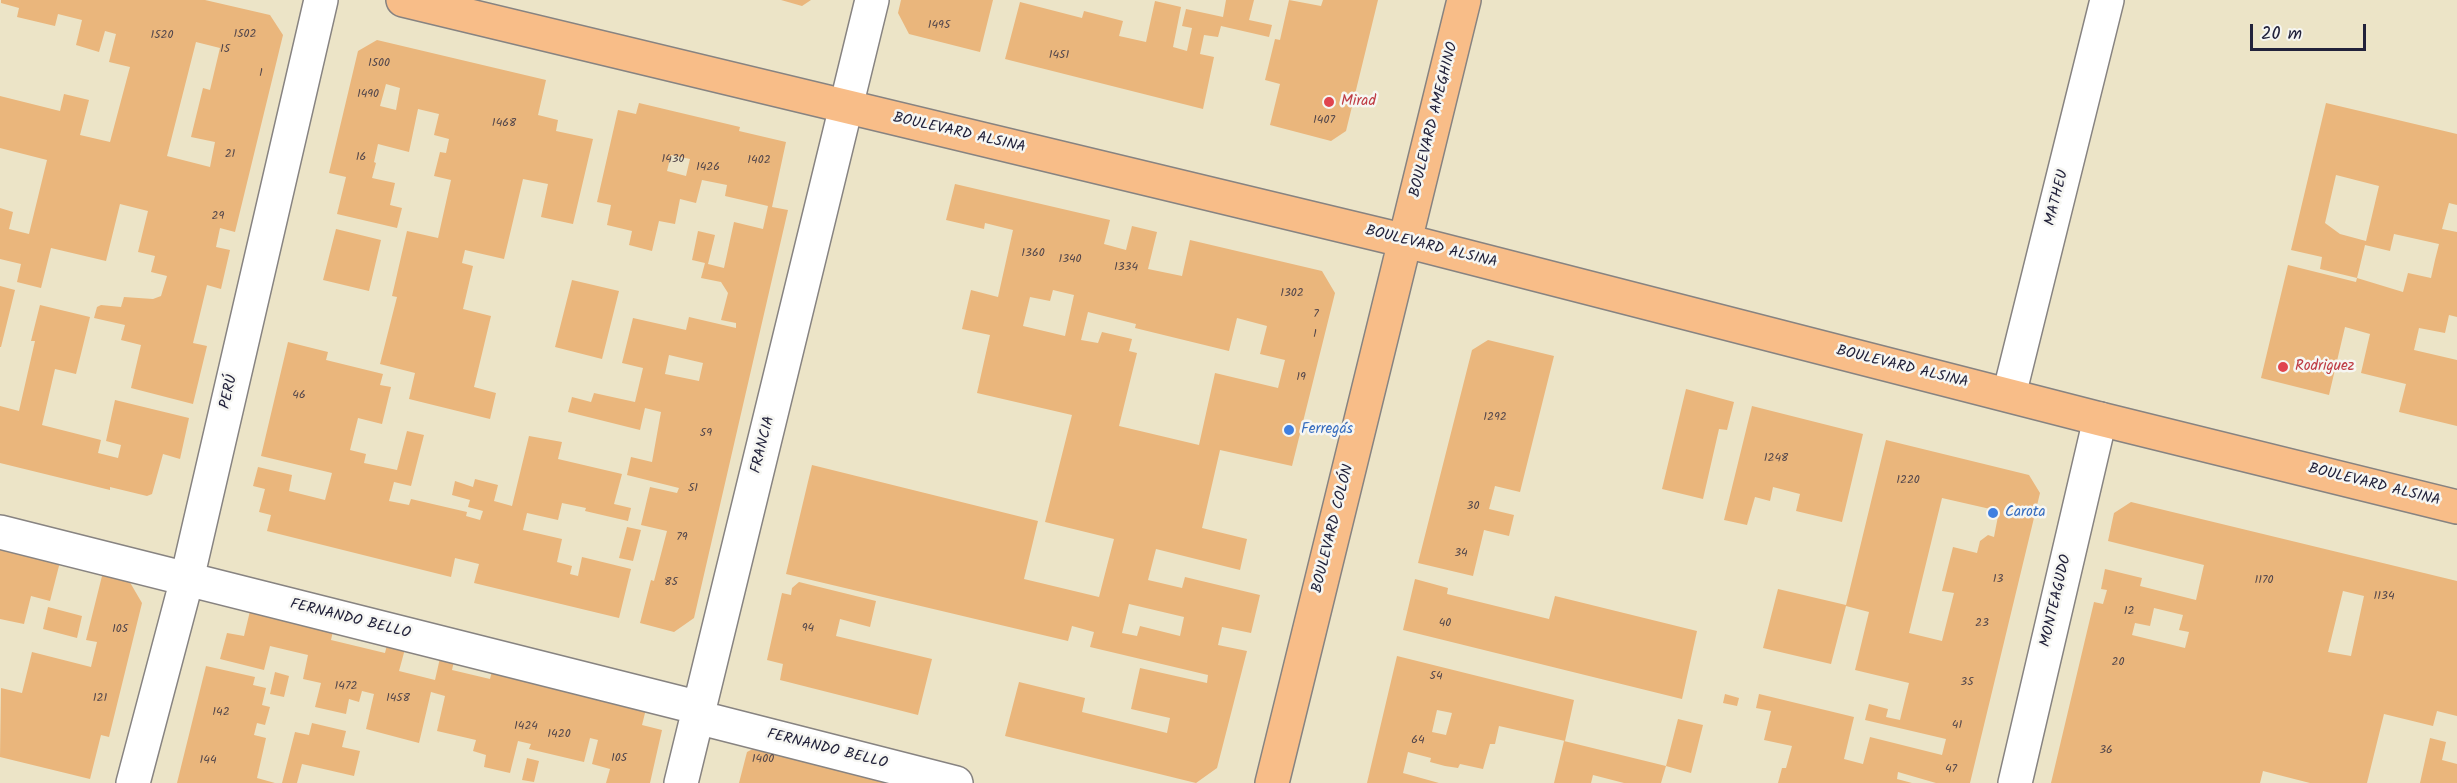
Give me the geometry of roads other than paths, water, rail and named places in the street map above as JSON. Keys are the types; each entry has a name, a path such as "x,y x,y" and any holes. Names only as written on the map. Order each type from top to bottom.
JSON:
{"main road":[{"name":"BOULEVARD ALSINA","path":"403,0 1406,241 2100,419 2457,507"},
{"name":"BOULEVARD AMEGHINO","path":"1406,241 1464,0"},
{"name":"BOULEVARD COLÓN","path":"1272,783 1406,241"}],"street":[{"name":"PERÚ","path":"133,783 187,579 321,0"},
{"name":"FRANCIA","path":"681,783 872,0"},
{"name":"MATHEU","path":"2008,395 2107,0"},
{"name":"MONTEAGUDO","path":"2015,783 2100,419"},
{"name":"FERNANDO BELLO","path":"0,532 699,713 956,783"}],"place":[{"name":"Mirad","path":"1329,102"},
{"name":"Rodriguez","path":"2283,367"},
{"name":"Ferregás","path":"1289,430"},
{"name":"Carota","path":"1993,513"}]}
